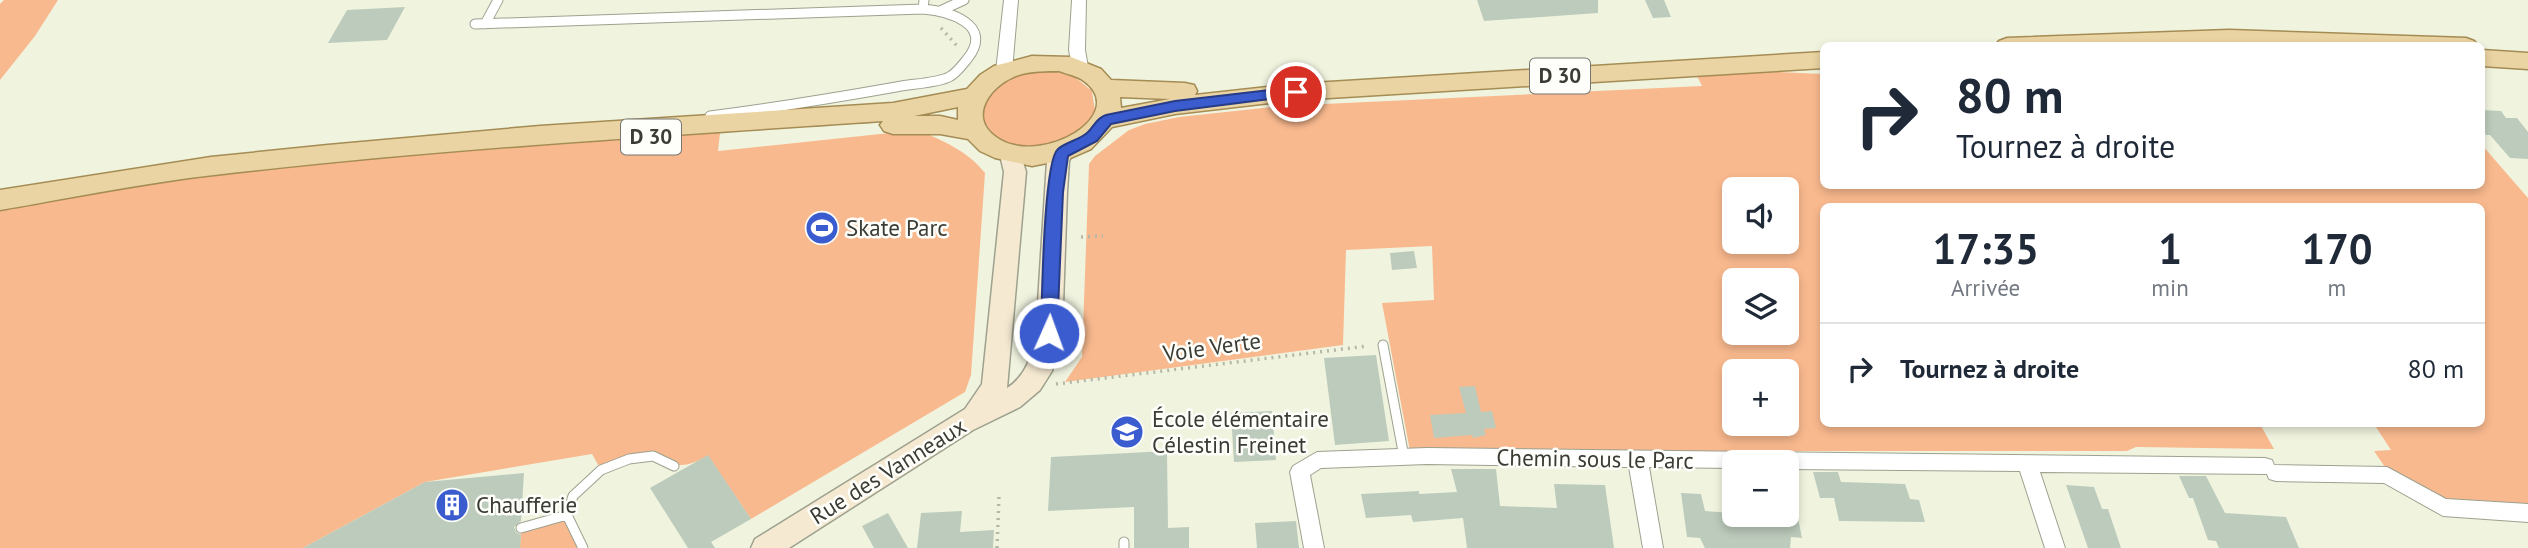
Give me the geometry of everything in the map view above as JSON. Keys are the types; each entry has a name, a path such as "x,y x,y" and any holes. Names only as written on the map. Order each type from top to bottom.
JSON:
{"main road":[{"path":"2118,42 2229,38 2348,42"},
{"path":"2485,47 2528,50"},
{"path":"2485,58 2528,61"},
{"name":"D 30","path":"1106,120 1175,106 1296,92 1820,60"},
{"path":"1040,63 1062,63 1080,67 1090,72 1105,88 1110,104 1106,120 1092,137 1062,153 1037,157 1012,155 991,148 974,132 968,116 974,96 985,83 1004,71 1040,63"},
{"name":"D 30","path":"1105,88 1130,91 1296,92"},
{"name":"D 30","path":"0,200 198,168 328,153 566,133 893,112 974,96"},
{"name":"D 30","path":"328,153 884,125 940,125 974,132"}],"street":[{"path":"1004,71 1011,0"},
{"path":"1079,0 1077,50 1080,67"},
{"name":"Rue des Vanneaux","path":"765,548 975,416 996,408 1037,377 1049,333 1055,192 1058,160 1062,153"},
{"name":"Rue des Vanneaux","path":"975,416 995,387 997,374 1015,172 1012,155"},
{"name":"Chemin sous le Parc","path":"1314,548 1300,472 1317,460 1404,457 2270,469 2387,475 2443,507 2528,513"},
{"path":"1638,460 1653,548"},
{"path":"2028,465 2055,548"}],"lane":[{"path":"485,24 498,0"},
{"path":"942,10 964,0"},
{"path":"475,24 924,4 968,23 975,36 974,47 968,58 949,77 791,106 566,133"},
{"path":"1383,345 1404,457"},
{"path":"583,548 567,515 573,496 601,471 629,459 653,456 674,466"},
{"path":"521,528 567,515"}],"path":[{"path":"1081,237 1103,236"},
{"name":"Voie Verte","path":"1046,381 1060,385 1327,349 1383,345"},
{"path":"997,548 999,496"}],"shaded area":[{"path":"4,0 58,0 35,36 0,80 0,4"},
{"path":"1693,68 1820,74 1820,189 2485,189 2485,148 2528,198 2528,507 2443,501 2389,473 2374,451 2391,450 2376,427 2485,427 2485,203 1820,203 1820,427 2262,427 2274,449 2136,447 2127,451 1410,451 1382,303 1434,300 1432,246 1346,250 1343,345 1065,382 1082,357 1089,164 1095,156 1129,130 1179,117 1282,106 1702,86"},
{"path":"1049,70 1075,77 1092,91 1095,111 1085,124 1055,143 1019,146 1003,141 990,130 982,114 992,93 999,85 1016,75"},
{"path":"721,124 718,151 918,130 954,147 979,166 985,173 971,375 965,392 751,519 708,456 681,465 653,456 601,470 592,454 425,482 303,548 0,548 0,196 76,180"},
{"path":"567,515 583,548 520,548 521,528"}],"building":[{"path":"1477,0 1598,0 1598,13 1484,21"},
{"path":"1645,0 1664,0 1671,17 1653,18"},
{"path":"405,7 387,40 328,43 347,10"},
{"path":"2485,110 2501,111 2506,118 2517,118 2528,132 2528,159 2510,158 2490,135 2486,135"},
{"path":"1414,251 1417,268 1392,270 1390,253"},
{"path":"1376,355 1389,441 1335,445 1324,358"},
{"path":"1475,386 1481,412 1492,411 1496,428 1484,429 1486,435 1473,438 1472,435 1434,438 1430,415 1466,413 1459,387"},
{"path":"1272,411 1276,460 1234,462 1231,413"},
{"path":"1167,451 1168,528 1189,527 1189,548 1134,548 1134,507 1048,511 1051,457"},
{"path":"708,455 751,519 711,542 715,548 688,548 650,488"},
{"path":"1451,469 1496,469 1500,506 1557,508 1554,484 1605,485 1614,548 1467,548 1463,518 1413,522 1411,515 1366,518 1361,494 1457,492"},
{"path":"1813,472 1838,472 1841,482 1905,484 1910,499 1919,500 1925,522 1839,521 1834,498 1820,498"},
{"name":"Chaufferie","path":"524,473 521,521 514,527 521,535 520,548 303,548 425,482"},
{"path":"2179,476 2206,476 2225,513 2286,517 2299,548 2219,548 2216,541 2208,540 2193,498 2189,498"},
{"path":"2066,485 2094,487 2102,509 2108,509 2121,548 2088,548"},
{"path":"1681,493 1701,494 1705,511 1722,512 1722,527 1799,527 1799,523 1802,538 1791,537 1790,548 1705,548 1700,538 1687,537"},
{"path":"962,511 960,532 994,530 993,548 917,548 921,513"},
{"path":"888,513 908,548 874,548 862,526"},
{"path":"1296,521 1299,548 1257,548 1255,523"}],"place":[{"name":"Skate Parc","path":"822,228"},
{"name":"École élémentaire Célestin Freinet","path":"1127,432"},
{"name":"Chaufferie","path":"452,505"}],"route":[{"path":"1049,333 1055,192 1058,160 1062,153 1092,137 1106,120 1175,106 1296,92"}]}
